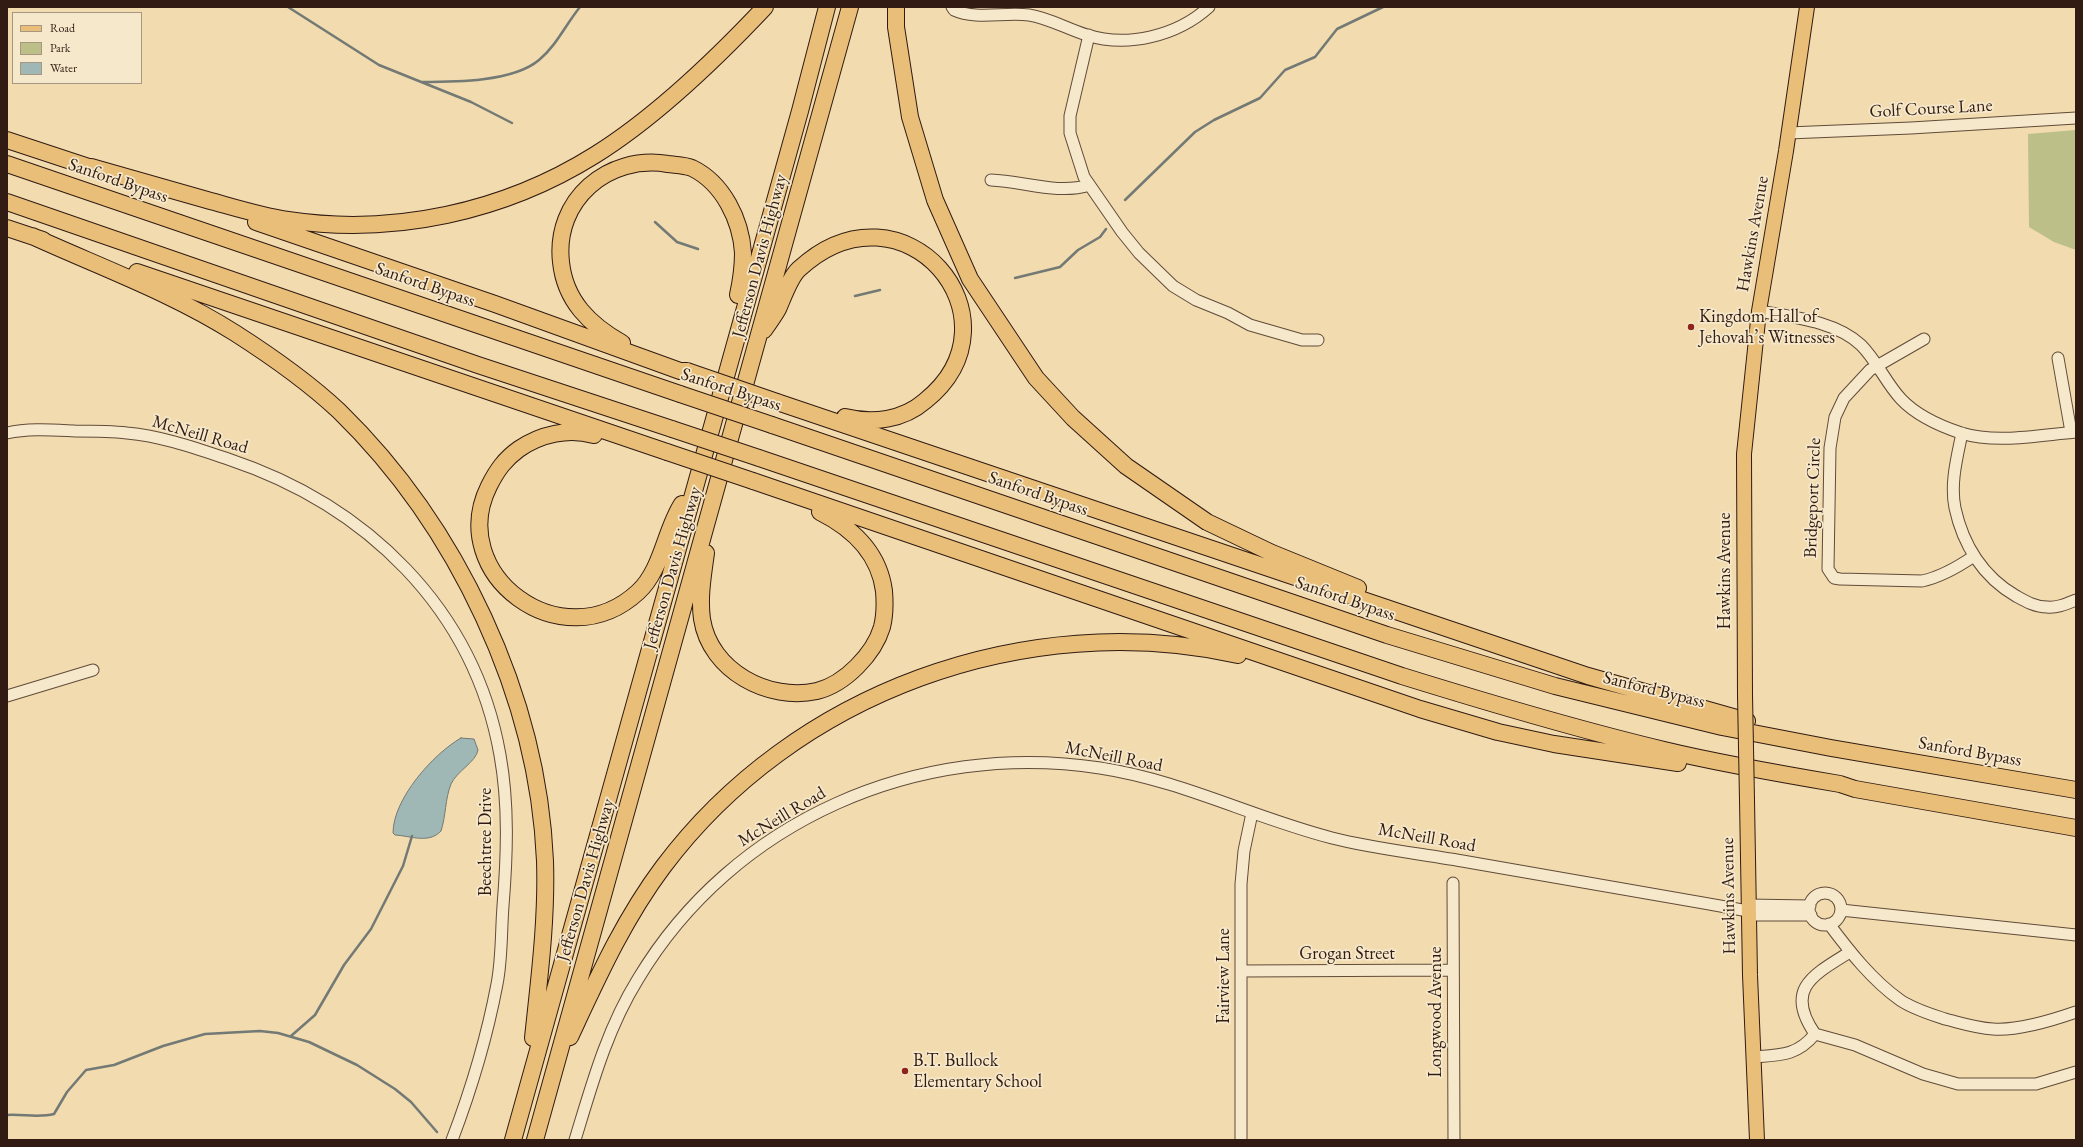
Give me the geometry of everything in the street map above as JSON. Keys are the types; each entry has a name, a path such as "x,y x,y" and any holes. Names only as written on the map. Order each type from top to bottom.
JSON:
{"highway":[{"path":"91,167 287,220 332,225 375,226 423,220 482,206 527,189 594,156 638,125 729,46 765,7"},
{"name":"Jefferson Davis Highway","path":"513,1140 738,327 800,111 827,7"},
{"name":"Jefferson Davis Highway","path":"535,1140 850,7"},
{"path":"896,7 896,27 910,117 935,200 970,280 1012,344 1042,384 1073,418 1126,466 1207,522 1272,553 1454,627 1466,634"},
{"path":"7,140 474,297 684,371 1588,676 1716,714 1923,764"},
{"path":"684,371 668,361 632,348 610,336 589,321 568,292 562,273 560,251 562,231 568,214 585,189 607,172 632,163 660,163 692,168 718,188 731,208 739,231 743,252 742,271 737,302 738,327"},
{"name":"Sanford Bypass","path":"7,164 1387,634 1489,666 1569,689 1722,727 1923,764 2076,790"},
{"path":"7,202 478,365 672,429 1402,676 1488,703 1665,750 1738,766 1840,784 1855,789 2076,828"},
{"path":"7,228 1119,607 1337,679 1351,687"},
{"path":"32,236 143,284 219,324 267,354 300,379 337,409 366,439 418,504 466,580 509,681 529,751 539,804 545,862 542,955 530,1080"},
{"path":"759,337 777,310 797,271 810,259 835,244 858,238 878,237 900,241 917,249 932,260 944,273 953,287 959,303 963,334 959,353 952,371 941,387 916,409 881,421 852,419 777,402"},
{"path":"667,452 590,434 560,432 530,442 510,456 496,471 485,494 480,514 481,536 486,557 503,585 531,608 559,616 589,618 612,610 626,602 639,591 648,578 661,555 677,512 695,484"},
{"path":"709,512 709,535 700,595 702,620 707,637 718,658 737,675 763,688 793,694 818,691 840,680 860,664 873,645 882,627 885,605 882,581 873,558 857,536 835,519 757,483"},
{"path":"550,1082 601,968 648,889 683,842 728,795 760,768 810,732 860,703 910,681 960,664 1040,648 1098,643 1146,643 1206,649 1264,661 1335,684 1351,687 1433,713 1512,735 1836,790 1855,789"}],"main road":[{"name":"Hawkins Avenue","path":"1757,1140 1748,911 1744,454 1759,312 1807,7"}],"street":[{"path":"952,7 954,10 964,15 1029,15 1049,20 1089,35 1116,41 1149,38 1169,31 1198,17 1209,7"},
{"path":"1089,35 1070,116 1070,133 1075,152 1089,185 1139,253 1173,286 1250,325 1302,340 1318,340"},
{"name":"Golf Course Lane","path":"1788,133 1911,128 2076,118"},
{"path":"991,180 1062,189 1080,188 1089,185"},
{"path":"1759,312 1810,320 1845,334 1861,345 1901,399 1917,412 1939,424 1962,433 2004,438 2074,432 2058,358"},
{"name":"Bridgeport Circle","path":"1924,339 1877,366 1861,378 1844,398 1835,417 1832,428 1830,448 1828,560 1830,573 1834,578 1840,579 1922,581 1933,579 1959,567 1974,556"},
{"name":"McNeill Road","path":"7,433 18,431 62,430 128,433 176,443 249,466 287,483 314,496 366,531"},
{"path":"1962,433 1954,470 1953,488 1955,508 1961,528 1974,556 1986,573 2006,590 2028,603 2046,607 2062,606 2076,600"},
{"name":"Beechtree Drive","path":"366,531 408,570 443,615 476,674 500,754 506,805 506,858 497,983 473,1079 452,1140"},
{"path":"7,696 94,670"},
{"name":"McNeill Road","path":"575,1140 598,1063 616,1018 638,979 668,934 705,892 744,858 789,828 837,803 869,789 940,769 984,764 1064,763 1104,768 1161,782 1335,839 1748,911 1810,910"},
{"name":"Fairview Lane","path":"1241,1140 1241,884 1244,851 1252,813"},
{"name":"Longwood Avenue","path":"1453,883 1452,970 1454,1140"},
{"path":"1819,894 1829,894 1837,899 1841,910 1838,918 1829,924 1819,924 1810,910 1812,900 1819,894"},
{"path":"1841,910 2076,935"},
{"path":"1829,924 1850,952 1875,979 1901,1000 1929,1014 1971,1026 1994,1029 2037,1024 2076,1012"},
{"path":"1850,952 1831,964 1802,991 1802,1011 1815,1034 1855,1045 1923,1074 1958,1084 2036,1084 2076,1072"},
{"name":"Grogan Street","path":"1241,971 1452,970"},
{"path":"1753,1057 1796,1051 1806,1045 1815,1034"}],"green space":[{"path":"2076,130 2076,250 2054,242 2029,227 2028,134"}],"water":[{"path":"461,738 474,739 478,750 474,759 457,775 451,784 441,831 436,835 425,838 395,835 393,833 395,820 407,792 427,766 450,745"}],"waterway":[{"path":"288,7 379,65 471,102 512,123"},
{"path":"421,82 466,81 499,77 528,67 539,60 551,48 580,7"},
{"path":"1125,200 1195,132 1214,120 1260,98 1285,70 1315,57 1337,29 1383,7"},
{"path":"655,222 677,242 698,249"},
{"path":"1015,278 1060,267 1078,250 1100,237 1106,229"},
{"path":"855,296 880,290"},
{"path":"291,1036 315,1015 344,965 371,929 403,866 412,836"},
{"path":"7,1115 43,1116 54,1114 67,1092 86,1070 114,1065 163,1046 205,1034 260,1031 278,1033 309,1042 357,1065 395,1089 411,1102 437,1132"}],"place":[{"name":"Kingdom Hall of Jehovah’s Witnesses","path":"1691,327"},
{"name":"B.T. Bullock Elementary School","path":"905,1071"}]}
